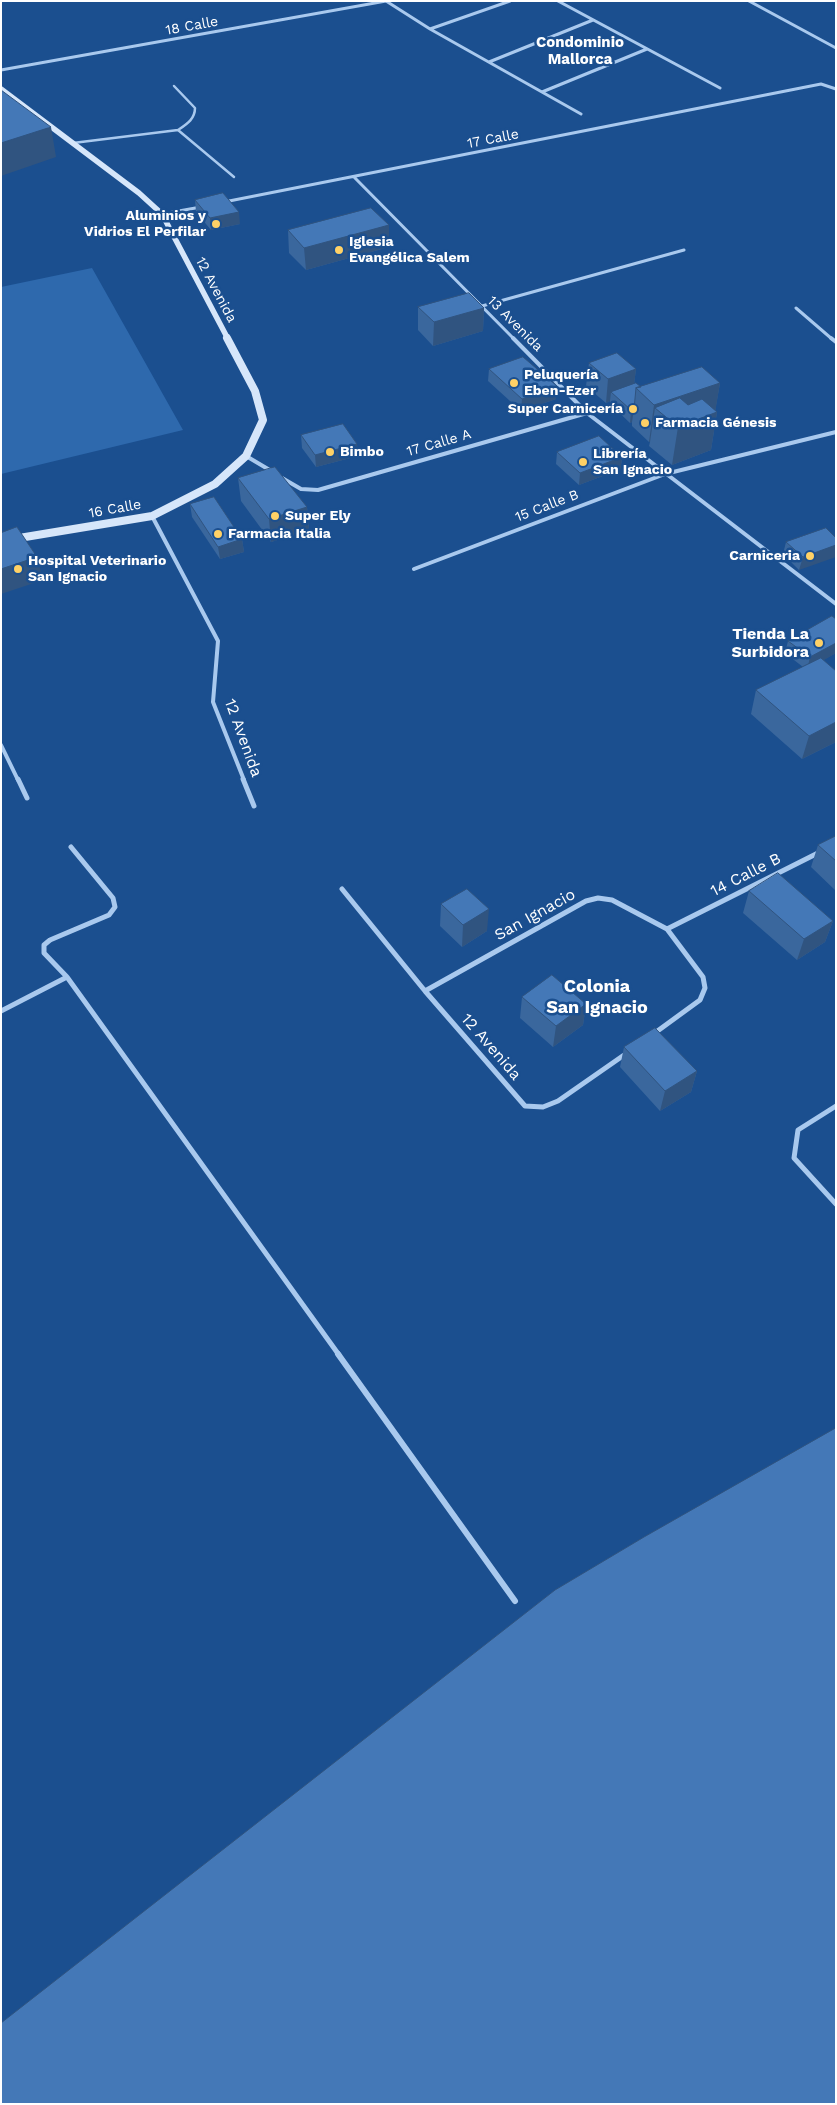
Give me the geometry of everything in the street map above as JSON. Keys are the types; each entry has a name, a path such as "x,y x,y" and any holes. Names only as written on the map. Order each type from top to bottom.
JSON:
{"main road":[{"name":"12 Avenida","path":"1,89 139,192 162,214 255,391 262,420 246,456"},
{"name":"16 Calle","path":"1,541 152,516 215,484 246,456"}],"street":[{"path":"386,1 430,29 582,114"},
{"name":"18 Calle","path":"1,70 386,1"},
{"path":"430,29 510,1"},
{"path":"558,1 720,88"},
{"path":"749,1 836,48"},
{"path":"489,62 593,20"},
{"path":"542,92 647,49"},
{"name":"17 Calle","path":"220,203 820,84 836,89"},
{"name":"13 Avenida","path":"354,177 588,412 665,474 836,604"},
{"path":"162,214 210,205"},
{"path":"482,306 684,250"},
{"path":"796,308 836,342"},
{"name":"17 Calle A","path":"246,456 300,489 318,490 588,412"},
{"name":"15 Calle B","path":"414,569 665,474 836,432"},
{"name":"12 Avenida","path":"152,516 218,641 213,702 254,806"},
{"path":"1,745 27,798"},
{"path":"71,847 113,898 115,907 109,915 50,940 44,945 44,953 67,978 515,1601"},
{"name":"14 Calle B","path":"667,929 827,848"},
{"name":"12 Avenida","path":"342,889 425,991 525,1106 543,1107 558,1101 629,1051"},
{"name":"San Ignacio","path":"425,991 586,901 598,898 612,900 667,929 703,977 705,988 700,1000 645,1040"},
{"path":"1,1011 67,978"},
{"path":"836,1106 798,1130 794,1158 836,1204"}],"lane":[{"path":"73,143 178,130 192,120 195,108 174,86"},
{"path":"178,130 234,177"}],"shaded area":[{"path":"92,268 183,430 1,474 1,287"}],"building":[{"path":"1,90 51,127 1,143"},
{"path":"223,193 239,212 210,218 195,200"},
{"path":"371,208 389,225 304,248 288,230"},
{"path":"469,293 484,308 434,322 418,307"},
{"path":"617,353 636,369 608,379 589,363"},
{"path":"523,357 557,386 522,399 489,369"},
{"path":"702,367 720,383 654,405 636,388"},
{"path":"636,383 641,387 636,388 634,409 631,410 611,392"},
{"path":"680,398 688,405 702,399 717,412 678,427 655,408"},
{"path":"343,424 357,444 315,455 301,435"},
{"path":"599,436 622,457 580,473 557,452"},
{"path":"275,467 307,507 269,519 238,478"},
{"path":"214,497 242,539 218,547 190,504"},
{"path":"17,527 37,557 1,569 1,533"},
{"path":"826,528 836,538 836,545 803,557 786,542"},
{"path":"832,616 836,619 836,643 810,657 788,641"},
{"path":"821,658 836,671 836,722 809,736 756,690"},
{"path":"836,836 836,861 818,845"},
{"path":"778,873 833,921 804,939 749,891"},
{"path":"467,889 489,909 463,925 441,904"},
{"path":"552,975 586,1004 556,1026 522,997"},
{"path":"655,1028 697,1071 665,1091 624,1047"},
{"path":"836,1428 836,2104 1,2104 1,2023 555,1590"}],"place":[{"name":"Aluminios y Vidrios El Perfilar","path":"216,224"},
{"name":"Iglesia Evangélica Salem","path":"339,250"},
{"name":"Peluquería Eben-Ezer","path":"514,383"},
{"name":"Super Carnicería","path":"633,409"},
{"name":"Farmacia Génesis","path":"645,423"},
{"name":"Bimbo","path":"330,452"},
{"name":"Librería San Ignacio","path":"583,462"},
{"name":"Super Ely","path":"275,516"},
{"name":"Farmacia Italia","path":"218,534"},
{"name":"Carniceria","path":"810,556"},
{"name":"Hospital Veterinario San Ignacio","path":"18,569"},
{"name":"Tienda La Surbidora","path":"819,643"}],"district":[{"name":"Condominio Mallorca","path":"580,52"},
{"name":"Colonia San Ignacio","path":"597,998"}]}
